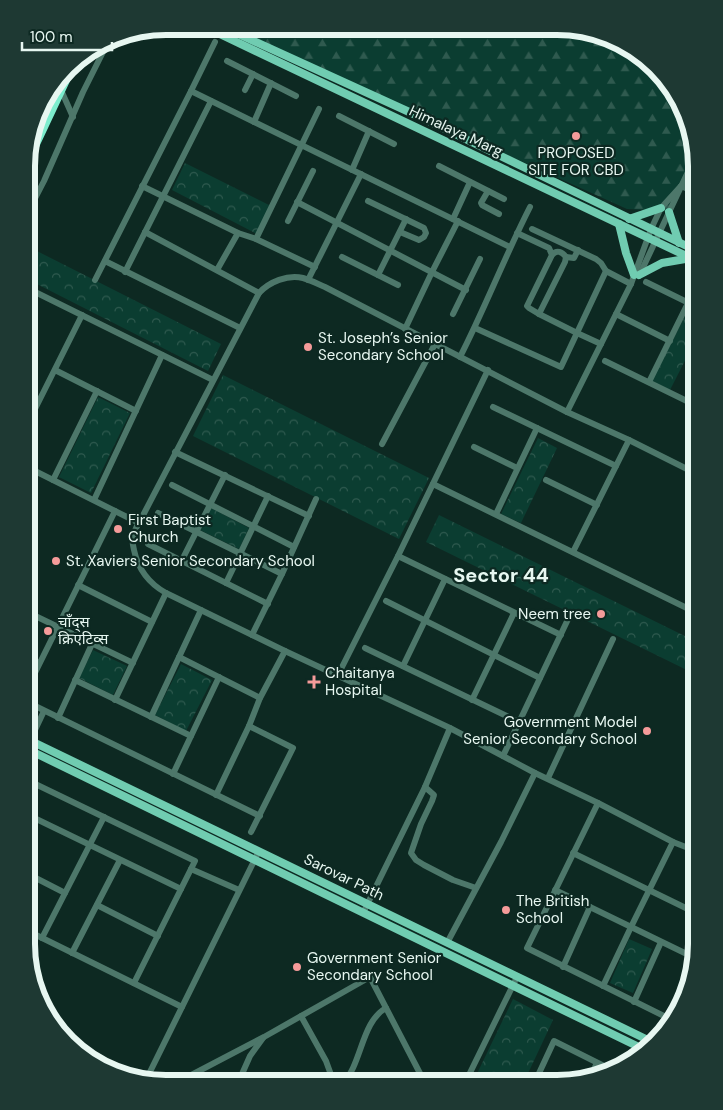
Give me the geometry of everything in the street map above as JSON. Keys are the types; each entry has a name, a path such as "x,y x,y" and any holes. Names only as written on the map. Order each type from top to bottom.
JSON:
{"highway":[{"path":"37,142 64,84"}],"main road":[{"name":"Himalaya Marg","path":"222,35 651,240 688,254"},
{"name":"Himalaya Marg","path":"242,35 418,116 629,218 679,243 688,251"},
{"path":"629,218 661,208"},
{"path":"669,212 679,243"},
{"path":"619,224 626,253 636,275 662,263 688,258"},
{"name":"Sarovar Path","path":"35,742 647,1040"},
{"name":"Sarovar Path","path":"35,753 639,1047"}],"street":[{"path":"95,280 215,42"},
{"path":"35,198 104,50"},
{"path":"227,61 296,96"},
{"path":"245,90 253,74"},
{"path":"254,122 271,83"},
{"path":"61,90 73,117"},
{"path":"191,91 510,247"},
{"path":"125,272 211,101"},
{"path":"256,239 319,109"},
{"path":"339,116 394,144"},
{"path":"352,170 369,132"},
{"path":"439,166 504,199"},
{"path":"288,221 313,171"},
{"path":"651,240 659,233 688,172"},
{"path":"308,280 360,174"},
{"path":"405,329 456,220 470,182"},
{"path":"142,186 238,233 256,239 315,267"},
{"path":"681,186 688,190"},
{"path":"568,412 600,344 636,275 651,240 651,229 661,208 681,186"},
{"path":"488,191 481,203 499,214"},
{"path":"368,200 424,228 426,233 419,240 400,232"},
{"path":"297,202 466,290"},
{"path":"460,357 530,207"},
{"path":"378,275 406,219"},
{"path":"532,229 578,250 601,263 606,271 631,284"},
{"path":"145,232 259,292"},
{"path":"217,270 238,233"},
{"path":"517,233 549,248 552,254"},
{"path":"578,250 574,258 566,257 563,253 557,251 552,254 527,306 539,314 600,344"},
{"path":"342,257 398,285"},
{"path":"539,314 566,257"},
{"path":"453,314 480,259"},
{"path":"104,261 240,328"},
{"path":"475,328 561,367 606,271"},
{"path":"688,470 568,412 302,277 292,277 278,280 259,292 138,523 132,539 138,563 157,588 285,651 450,728 688,849"},
{"path":"646,282 688,303 649,382"},
{"path":"35,292 213,380"},
{"path":"616,314 670,341"},
{"path":"35,409 82,316"},
{"path":"382,444 435,344"},
{"path":"94,500 162,355"},
{"path":"605,361 688,402"},
{"path":"55,370 136,411"},
{"path":"338,675 488,370"},
{"path":"53,480 97,391"},
{"path":"493,407 616,466"},
{"path":"496,514 536,428"},
{"path":"573,552 629,440"},
{"path":"474,447 518,468"},
{"path":"175,452 309,516"},
{"path":"35,471 138,523"},
{"path":"182,560 225,475"},
{"path":"546,480 597,505"},
{"path":"433,484 688,608"},
{"path":"172,485 294,547"},
{"path":"226,583 268,496"},
{"path":"252,635 316,499"},
{"path":"35,672 115,511"},
{"path":"158,513 282,574"},
{"path":"148,544 268,604"},
{"path":"398,556 561,635"},
{"path":"403,666 445,579"},
{"path":"78,585 152,622"},
{"path":"115,700 166,593"},
{"path":"386,601 540,678"},
{"path":"151,717 201,610"},
{"path":"472,700 514,613"},
{"path":"503,756 570,615"},
{"path":"35,616 133,663"},
{"path":"548,778 613,639"},
{"path":"58,718 92,644"},
{"path":"365,648 519,722"},
{"path":"216,795 249,726 260,698 285,651"},
{"path":"179,657 260,698"},
{"path":"35,661 39,663"},
{"path":"173,774 219,677"},
{"path":"76,680 191,736"},
{"path":"35,706 260,816"},
{"path":"36,730 44,711"},
{"path":"249,726 293,748 251,832"},
{"path":"363,912 424,787 450,728"},
{"path":"447,943 501,842 534,772"},
{"path":"35,784 195,861 134,983"},
{"path":"424,787 434,795 411,853 424,866 453,880 476,888"},
{"path":"598,803 527,948 666,1017"},
{"path":"42,938 104,817"},
{"path":"35,818 181,889"},
{"path":"603,986 630,927 673,842"},
{"path":"149,1074 259,851"},
{"path":"573,853 688,909"},
{"path":"72,953 120,860"},
{"path":"191,869 240,890"},
{"path":"35,878 65,893"},
{"path":"555,890 688,955"},
{"path":"97,905 158,936"},
{"path":"564,966 590,907"},
{"path":"35,934 182,1007"},
{"path":"634,1002 661,942"},
{"path":"191,1075 264,1037 370,977 421,1075"},
{"path":"469,1075 517,977"},
{"path":"348,1075 364,1038 381,1011 386,1008"},
{"path":"301,1016 326,1060 331,1075"},
{"path":"242,1075 250,1056 264,1037"},
{"path":"538,1075 554,1041 604,1066"},
{"path":"594,1069 597,1062"}],"green space":[{"name":"PROPOSED SITE FOR CBD","path":"241,35 557,35 591,39 623,52 650,73 671,100 681,124 688,157 688,170 667,211 627,209"},
{"path":"185,163 271,206 257,234 172,190"},
{"path":"35,250 221,344 208,371 35,283"},
{"path":"688,310 688,355 670,390 652,381"},
{"path":"223,375 429,478 399,539 193,436"},
{"path":"98,397 130,413 91,493 59,477"},
{"path":"538,438 557,448 521,523 501,514"},
{"path":"211,508 249,528 239,549 200,530"},
{"path":"439,515 688,638 688,671 426,542"},
{"path":"93,650 127,666 113,695 79,678"},
{"path":"181,664 212,680 186,731 155,715"},
{"path":"629,939 652,949 633,993 610,983"},
{"path":"513,999 553,1020 527,1075 476,1075"}],"place":[{"name":"PROPOSED SITE FOR CBD","path":"576,136"},
{"name":"St. Joseph’s Senior Secondary School","path":"308,347"},
{"name":"First Baptist Church","path":"118,529"},
{"name":"St. Xaviers Senior Secondary School","path":"56,561"},
{"name":"Neem tree","path":"601,614"},
{"name":"चाँद्स क्रिएटिव्स","path":"48,631"},
{"name":"Chaitanya Hospital","path":"314,682"},
{"name":"Government Model Senior Secondary School","path":"647,731"},
{"name":"The British School","path":"506,910"},
{"name":"Government Senior Secondary School","path":"297,967"}],"district":[{"name":"Sector 44","path":"501,575"}]}
